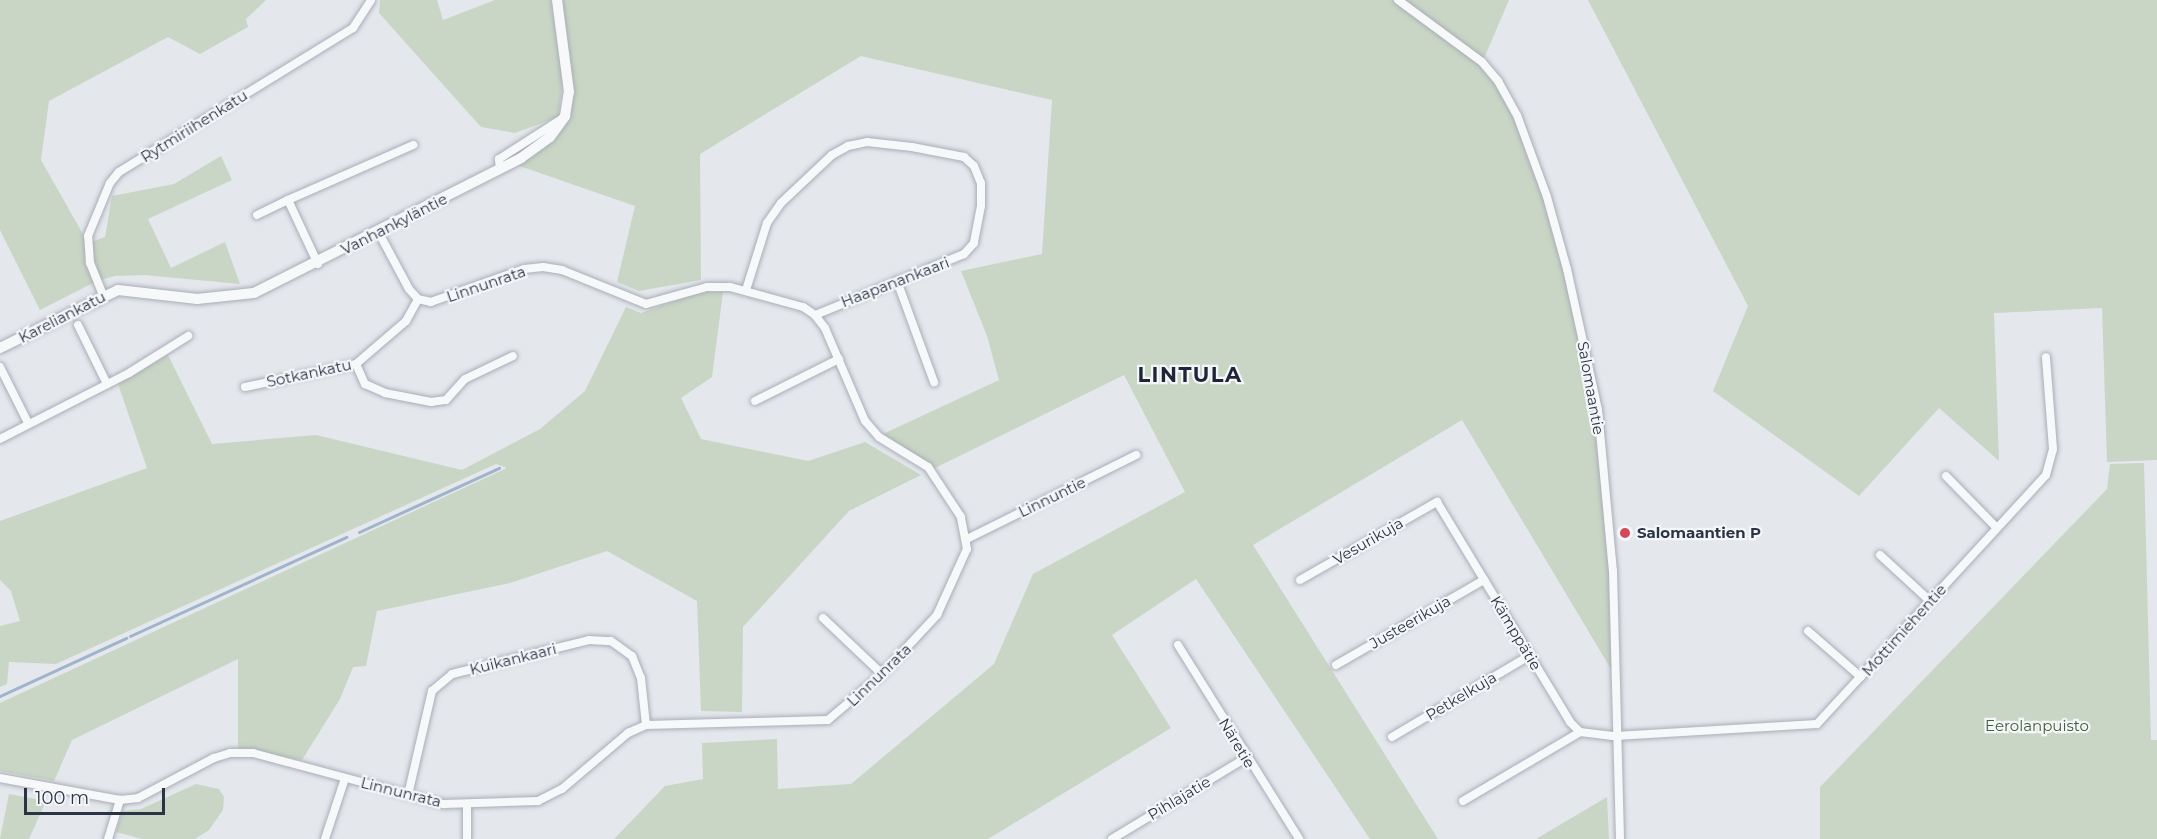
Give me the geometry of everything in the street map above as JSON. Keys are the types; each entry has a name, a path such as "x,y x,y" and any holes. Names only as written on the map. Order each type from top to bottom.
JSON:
{"street":[{"name":"Rytmiriihenkatu","path":"103,295 90,262 88,236 110,183 119,172 353,28 370,0"},
{"path":"500,169 499,159 566,116 569,92 557,0"},
{"name":"Salomaantie","path":"1398,0 1482,63 1498,81 1517,115 1547,197 1567,269 1599,424 1613,571 1615,736 1620,839"},
{"name":"Vanhankyläntie","path":"232,298 254,293 318,264 500,169 550,137 566,116"},
{"name":"Haapanankaari","path":"746,290 767,223 781,203 832,155 848,146 867,142 964,158 974,166 981,183 981,206 974,243 964,254 815,315"},
{"path":"257,215 412,145"},
{"path":"288,200 318,264"},
{"path":"379,233 418,299"},
{"name":"Linnunrata","path":"418,299 431,302 448,298 524,269 543,267 562,270 646,303 707,287 746,290 803,307 815,315"},
{"path":"897,281 934,382"},
{"name":"Kareliankatu","path":"0,348 103,295 135,290 196,299 232,298"},
{"name":"Sotkankatu","path":"245,387 356,364 406,321 418,299"},
{"path":"815,315 839,359 866,421 879,437 928,467 960,517 967,539"},
{"path":"78,325 107,384"},
{"path":"0,439 107,384 188,336"},
{"path":"356,364 365,384 385,393 431,402 446,400 465,379 513,356"},
{"name":"Mottimiehentie","path":"1615,736 1817,724 1996,527 2033,490 2052,464 2046,357"},
{"path":"755,401 839,359"},
{"path":"0,367 28,423"},
{"name":"Linnuntie","path":"967,539 1137,455"},
{"path":"1946,477 1996,527"},
{"name":"Vesurikuja","path":"1300,580 1437,502"},
{"name":"Kämppätie","path":"1437,502 1529,656 1580,732"},
{"name":"Linnunrata","path":"0,778 120,800 155,792 231,753 253,753 408,795 467,805 544,800 628,733 646,725 828,720 882,674 937,615 964,562 967,539"},
{"path":"1880,555 1930,601"},
{"name":"Justeerikuja","path":"1336,664 1484,580"},
{"path":"823,618 882,674"},
{"path":"1808,631 1861,677"},
{"name":"Kuikankaari","path":"408,795 432,691 452,674 589,640 611,641 632,656 641,678 646,725"},
{"name":"Näretie","path":"1178,645 1246,758 1299,839"},
{"name":"Petkelkuja","path":"1392,736 1529,656"},
{"path":"1464,801 1580,732 1615,736"},
{"name":"Pihlajatie","path":"1112,839 1246,758"},
{"path":"325,839 345,777"},
{"path":"108,839 120,800"},
{"path":"467,805 467,839"}],"green space":[{"path":"0,0 266,0 246,19 248,27 200,54 168,37 49,101 41,160 88,243 105,237 112,196 174,184 221,156 232,180 148,219 171,268 225,242 240,284 144,275 115,276 97,281 40,310 0,230"},
{"path":"380,0 437,0 443,20 495,0 551,0 563,82 558,117 515,133 481,127 379,13"},
{"path":"557,0 1509,0 1482,63 1517,115 1547,197 1598,410 1617,679 1462,420 1253,545 1438,839 1370,839 1196,579 1112,635 1171,728 988,839 614,839 665,786 703,779 702,743 777,739 778,789 851,784 994,664 1033,574 1185,492 1124,375 935,468 883,434 999,380 987,336 961,271 1042,254 1052,100 861,56 700,154 701,280 639,291 617,282 635,206 511,163 565,116"},
{"path":"1588,0 2157,0 2157,460 2107,462 2102,308 1994,313 1999,461 1939,408 1859,496 1713,391 1748,306"},
{"path":"701,292 723,292 712,377 681,398 701,439 808,461 865,442 921,475 849,511 743,627 742,712 701,711 697,601 607,551 510,583 377,611 366,666 353,667 340,699 302,760 238,749 238,659 72,740 54,781 0,771 0,703 507,468 496,464 56,664 9,662 7,684 0,687 0,626 20,621 11,591 0,580 0,521 147,468 118,384 168,355 212,444 316,435 462,470 540,429 585,391 626,307 641,313"},
{"name":"Eerolanpuisto","path":"2144,463 2151,740 2157,740 2157,839 1820,839 1820,787 2107,489 2110,464"},
{"path":"196,784 219,789 224,797 223,810 209,830 195,839 142,839 116,832 123,811 141,809"},
{"path":"9,794 46,801 29,839 0,839"},
{"path":"1607,797 1609,839 1536,839"}],"waterway":[{"path":"359,532 499,468"},
{"path":"130,636 346,537"},
{"path":"0,696 126,638"}],"place":[{"name":"Salomaantien P","path":"1625,533"}],"district":[{"name":"LINTULA","path":"1190,375"}]}
